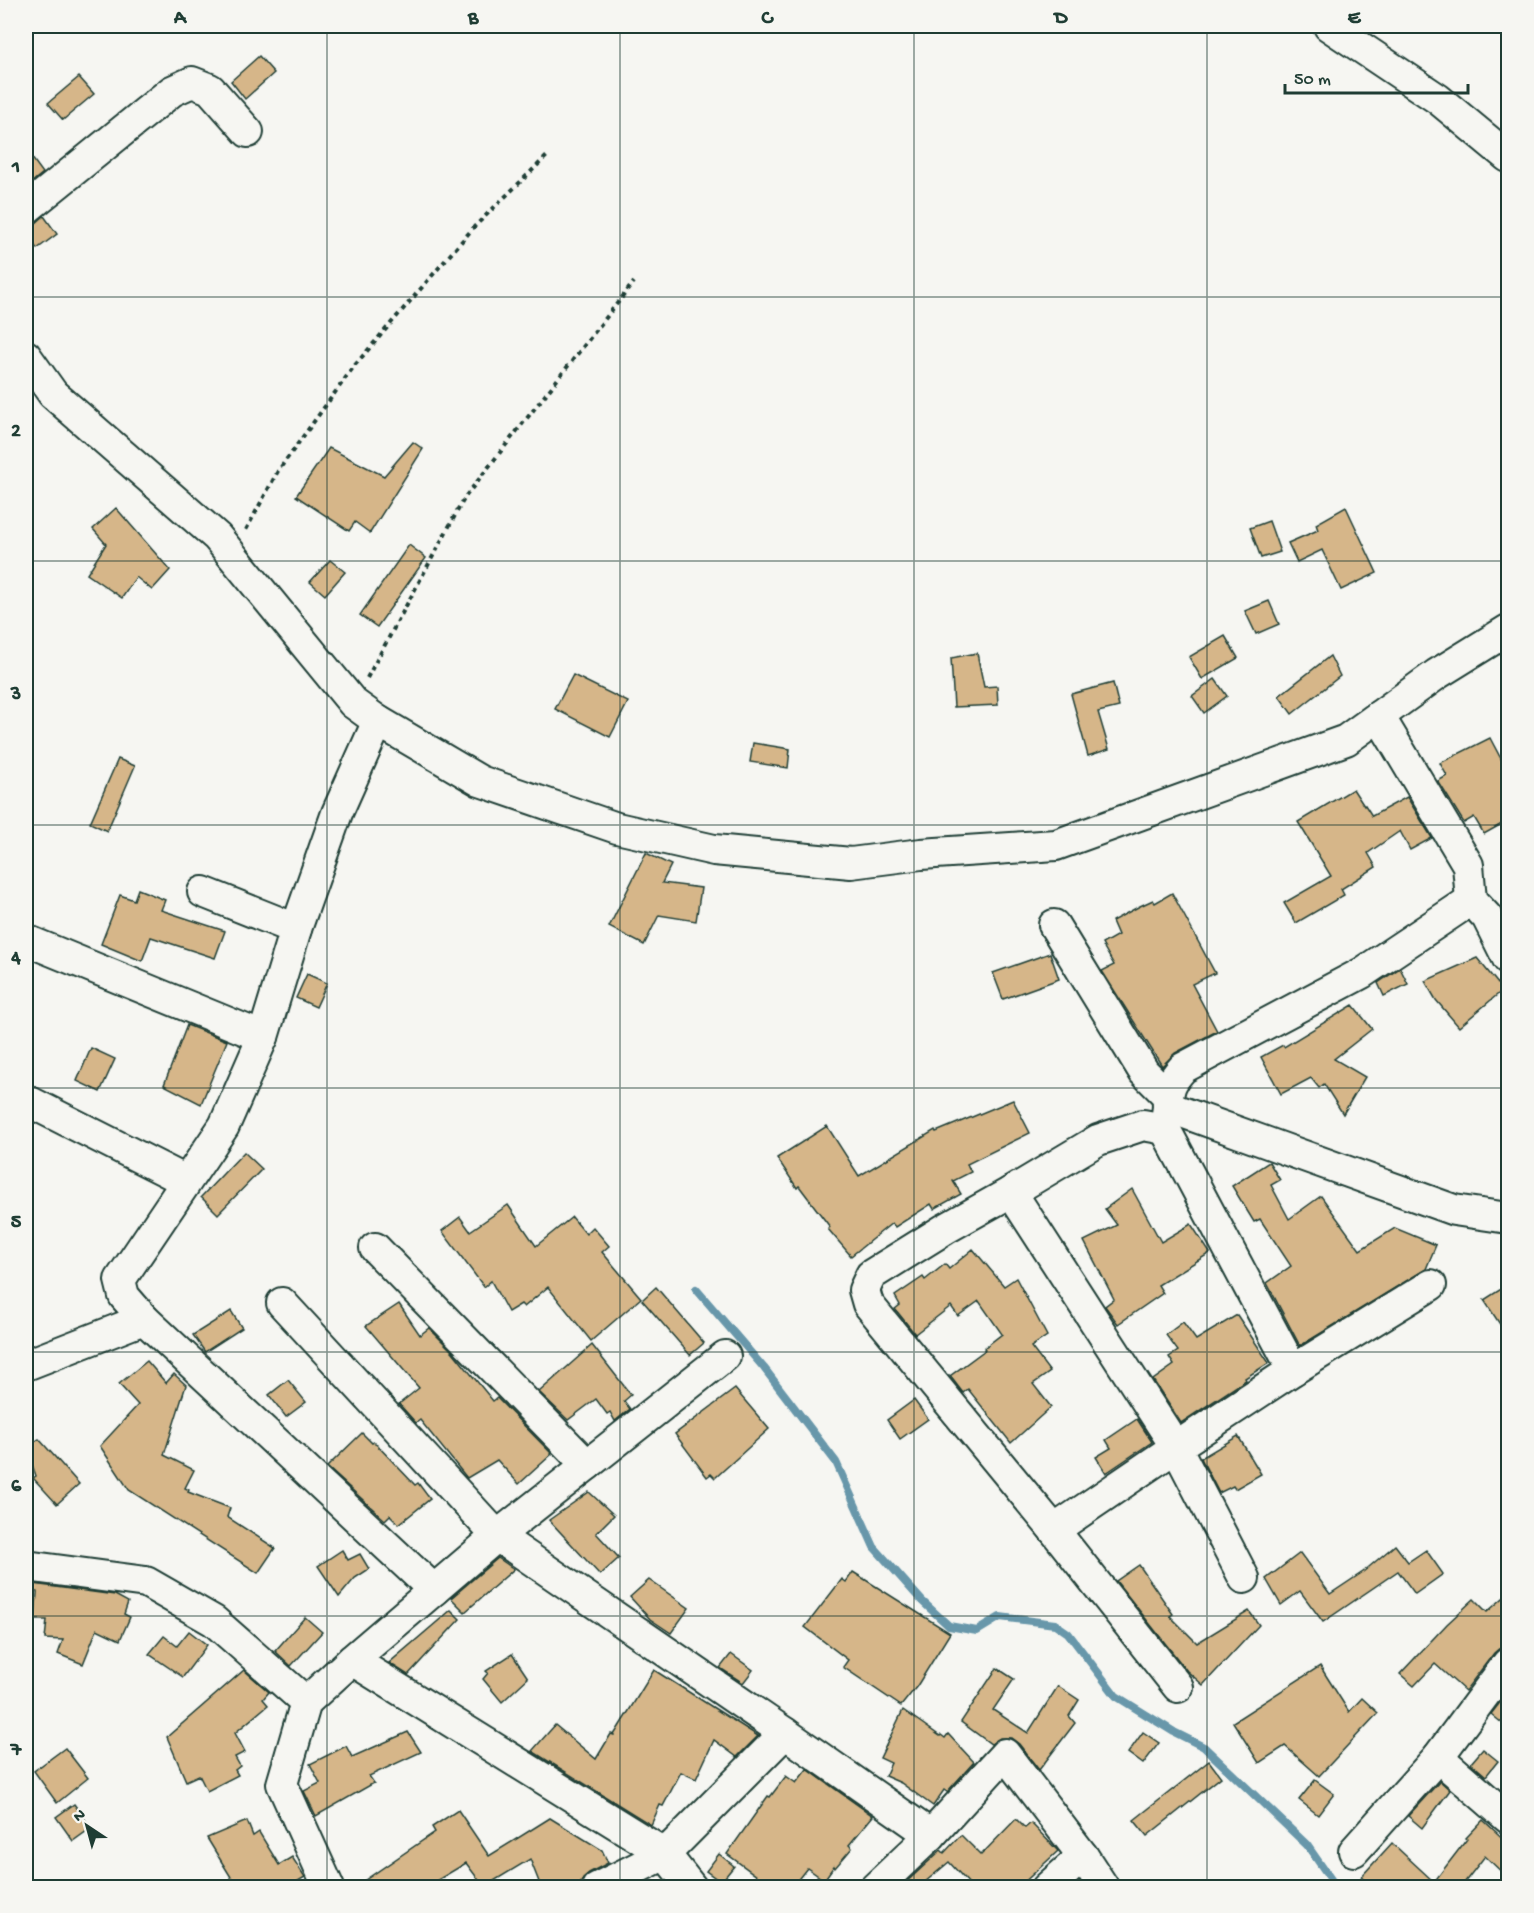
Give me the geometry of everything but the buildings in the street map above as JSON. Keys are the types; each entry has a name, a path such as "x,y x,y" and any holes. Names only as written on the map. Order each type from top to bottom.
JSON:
{"street":[{"path":"1329,26 1368,35 1438,99 1509,157"},
{"path":"26,209 172,92 192,82 210,89 248,132"},
{"path":"26,356 53,394 218,537 353,703 378,721 480,781 617,828 714,850 851,863 921,854 1056,845 1346,740 1437,674 1509,630"},
{"path":"1379,716 1468,865 1471,900 1487,917 1509,959"},
{"path":"378,721 337,813 296,929 263,1037 224,1126 120,1280 124,1296 144,1320 434,1590"},
{"path":"203,892 296,929"},
{"path":"1167,1110 1171,1081 1183,1068 1362,973 1471,900"},
{"path":"1054,926 1167,1110 1293,1370"},
{"path":"26,940 263,1037"},
{"path":"26,1100 186,1182"},
{"path":"1167,1110 1143,1125 1098,1140 945,1229 871,1275 864,1290 868,1304 1054,1530 1178,1687"},
{"path":"1167,1110 1454,1210 1509,1218"},
{"path":"1011,1192 1176,1448 1244,1578"},
{"path":"375,1248 587,1465"},
{"path":"1054,1530 1293,1370 1431,1286"},
{"path":"282,1303 497,1536 931,1834"},
{"path":"26,1365 144,1320"},
{"path":"329,1887 282,1784 306,1702 351,1660 497,1536 724,1356"},
{"path":"26,1566 87,1572 146,1582 214,1621 306,1702"},
{"path":"351,1660 665,1854 692,1887"},
{"path":"1354,1851 1438,1757 1509,1663"},
{"path":"597,1887 665,1854 785,1733"},
{"path":"874,1887 931,1834 1005,1754 1104,1887"},
{"path":"1438,1757 1509,1818"},
{"path":"1047,1887 1083,1856"}],"path":[{"path":"232,555 278,471 355,365 474,227 547,156"},
{"path":"353,703 465,497 634,282"}],"waterway":[{"path":"696,1289 764,1368 836,1462 874,1547 922,1601 949,1626 977,1631 1000,1617 1055,1624 1068,1633 1116,1696 1174,1732 1204,1747 1307,1845 1337,1888"}]}
